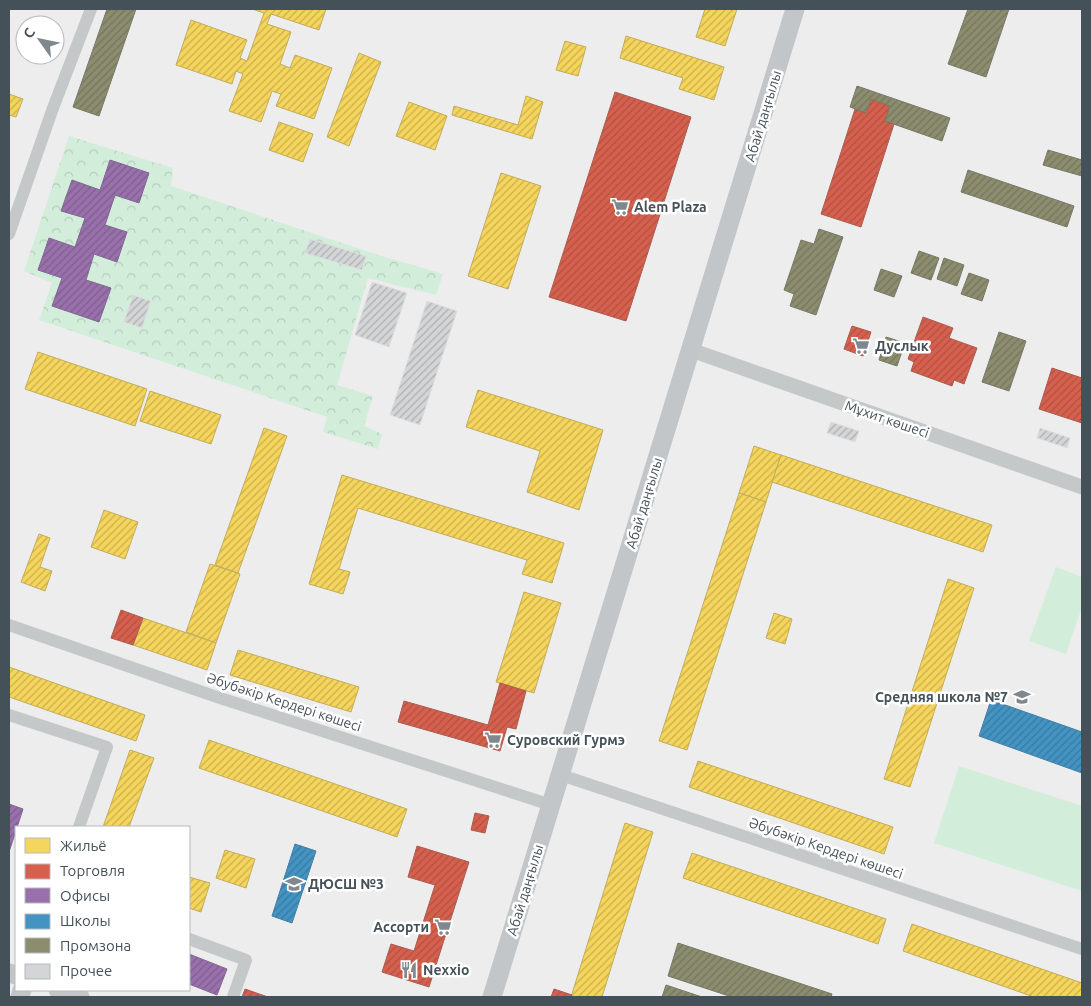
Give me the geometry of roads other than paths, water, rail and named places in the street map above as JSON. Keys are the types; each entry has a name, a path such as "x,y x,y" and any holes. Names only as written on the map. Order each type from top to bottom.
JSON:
{"main road":[{"name":"Абай даңғылы","path":"492,997 796,9"},
{"path":"61,991 80,997"}],"street":[{"path":"9,234 50,117 91,9"},
{"name":"Мұхит көшесі","path":"691,350 1082,488"},
{"name":"Әбубәкір Кердері көшесі","path":"9,625 214,696 552,805"},
{"path":"9,715 107,747 79,826"},
{"name":"Әбубәкір Кердері көшесі","path":"560,775 1082,949"},
{"path":"190,939 246,960 233,997"}],"place":[{"name":"Alem Plaza","path":"620,207"},
{"name":"Дуслык","path":"861,346"},
{"name":"Средняя школа №7","path":"1022,697"},
{"name":"Суровский Гурмэ","path":"493,740"},
{"name":"ДЮСШ №3","path":"294,884"},
{"name":"Ассорти","path":"443,927"},
{"name":"Nexxio","path":"409,970"}]}
